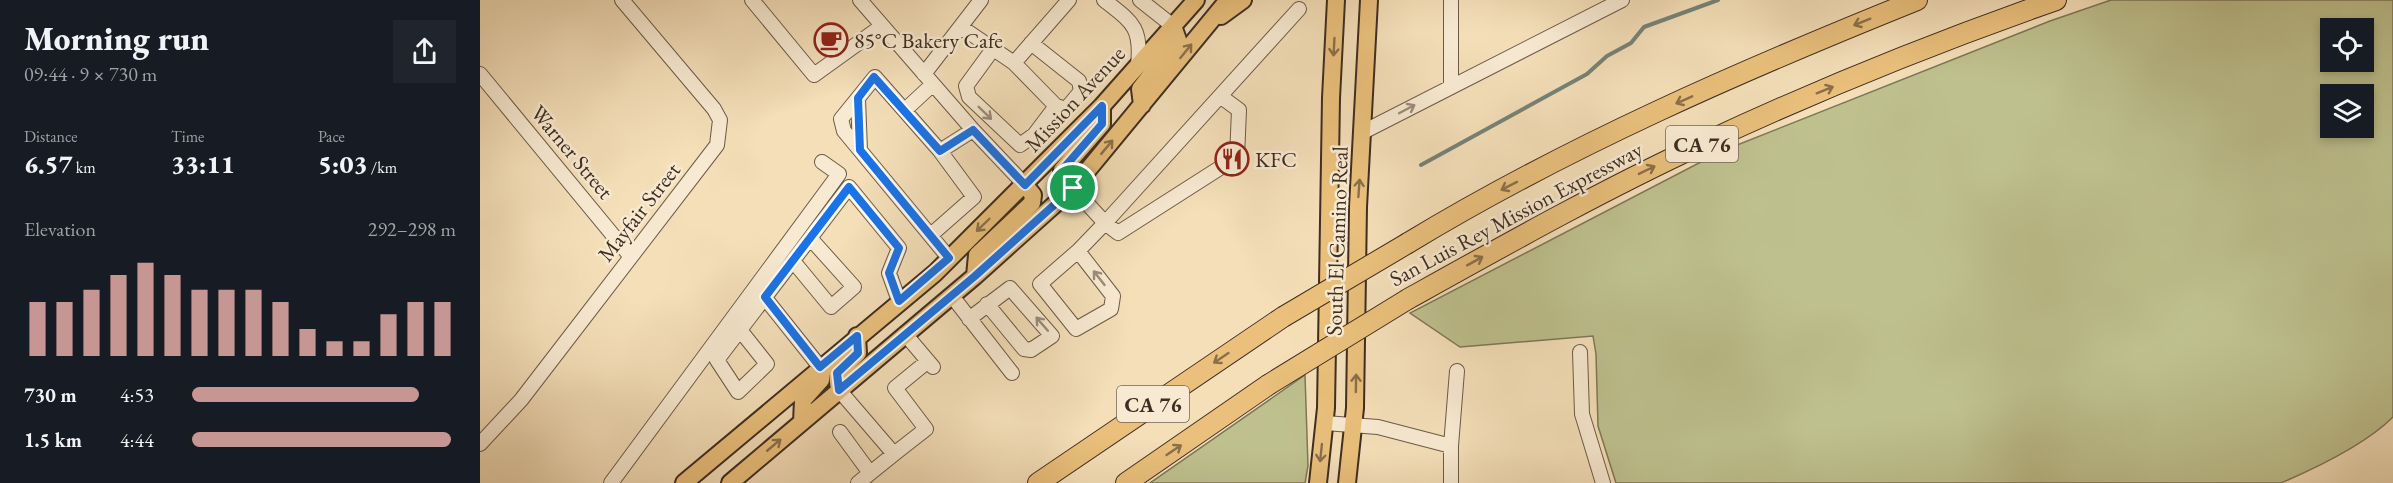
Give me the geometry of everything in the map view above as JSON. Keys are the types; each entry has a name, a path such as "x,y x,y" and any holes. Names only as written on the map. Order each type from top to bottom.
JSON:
{"highway":[{"name":"San Luis Rey Mission Expressway","path":"1038,483 1283,317 1507,187 1671,105 1917,0"},
{"name":"San Luis Rey Mission Expressway","path":"1126,483 1268,386 1408,299 1577,206 1702,143 1874,70 2056,0"}],"main road":[{"name":"Mission Avenue","path":"684,483 949,258 1102,106 1196,0"},
{"path":"730,483 952,296 1073,188 1228,0"},
{"path":"1204,29 1243,0"},
{"path":"1325,0 1335,24"},
{"name":"South El Camino Real","path":"1318,483 1325,423 1336,0"},
{"name":"South El Camino Real","path":"1347,483 1353,424 1358,207 1369,0"},
{"path":"1142,105 1140,89 1178,40 1173,26"},
{"path":"1073,188 1062,176 1062,170 1102,124 1102,106"},
{"path":"975,276 977,255 1032,203 1033,195 1025,185"},
{"path":"839,390 837,373 858,353 857,336"},
{"path":"802,422 803,400 821,380 820,367"}],"street":[{"name":"Mayfair Street","path":"480,444 521,400 717,145 720,120 714,109 622,0"},
{"path":"752,0 814,75 882,26"},
{"path":"860,0 973,130 1025,185"},
{"path":"905,110 981,0"},
{"path":"1014,63 1069,0"},
{"path":"1104,0 1136,28 1139,44 1138,65"},
{"path":"1140,0 1173,26"},
{"path":"1451,0 1451,86"},
{"path":"1363,132 1601,5 1622,0"},
{"path":"1078,251 1113,296 1111,309 1076,329 1040,284 1078,251 1105,223 1299,9"},
{"path":"961,27 1014,63 1056,106 1066,109 1081,91 1078,81 1031,43"},
{"path":"993,49 966,86 969,97 1020,145 1034,135 1056,106"},
{"name":"Warner Street","path":"480,74 631,256"},
{"path":"932,234 974,197 940,151 874,77 842,119 844,131 932,234 949,258"},
{"path":"1073,188 1105,223 1118,233 1237,157 1239,110 1220,96"},
{"path":"940,151 973,130"},
{"path":"611,483 839,174 822,162"},
{"path":"740,330 849,187 899,248 889,273 899,301"},
{"path":"793,261 831,307 854,287 810,238"},
{"path":"969,319 987,304 1010,288 1052,336 1031,350 1024,349 987,304"},
{"path":"952,296 1012,373"},
{"path":"765,297 820,367"},
{"path":"858,483 926,429 895,388 931,364 905,334"},
{"path":"1580,352 1582,414 1603,483"},
{"path":"1451,483 1451,446 1457,371"},
{"path":"839,390 894,454"},
{"path":"1325,423 1378,427 1451,446"},
{"path":"840,432 870,473"}],"green space":[{"path":"2111,0 2393,0 2393,417 2369,437 2281,483 1616,483 1598,426 1596,354 1593,336 1460,347 1410,313 1722,151 2050,21"},
{"path":"1305,375 1308,466 1305,483 1150,483"}],"waterway":[{"path":"1421,165 1587,74 1607,56 1631,43 1644,27 1718,0"}],"place":[{"name":"85°C Bakery Cafe","path":"831,40"},
{"name":"KFC","path":"1232,159"}],"route":[{"path":"874,77 940,151 973,130 1025,185 1102,106 1102,124 1062,170 1062,176 1073,188 975,276 839,390 837,373 858,353 857,336 820,367 765,297 849,187 899,248 889,273 899,301 935,273 949,258 932,234 860,150 858,98 874,77"}]}
